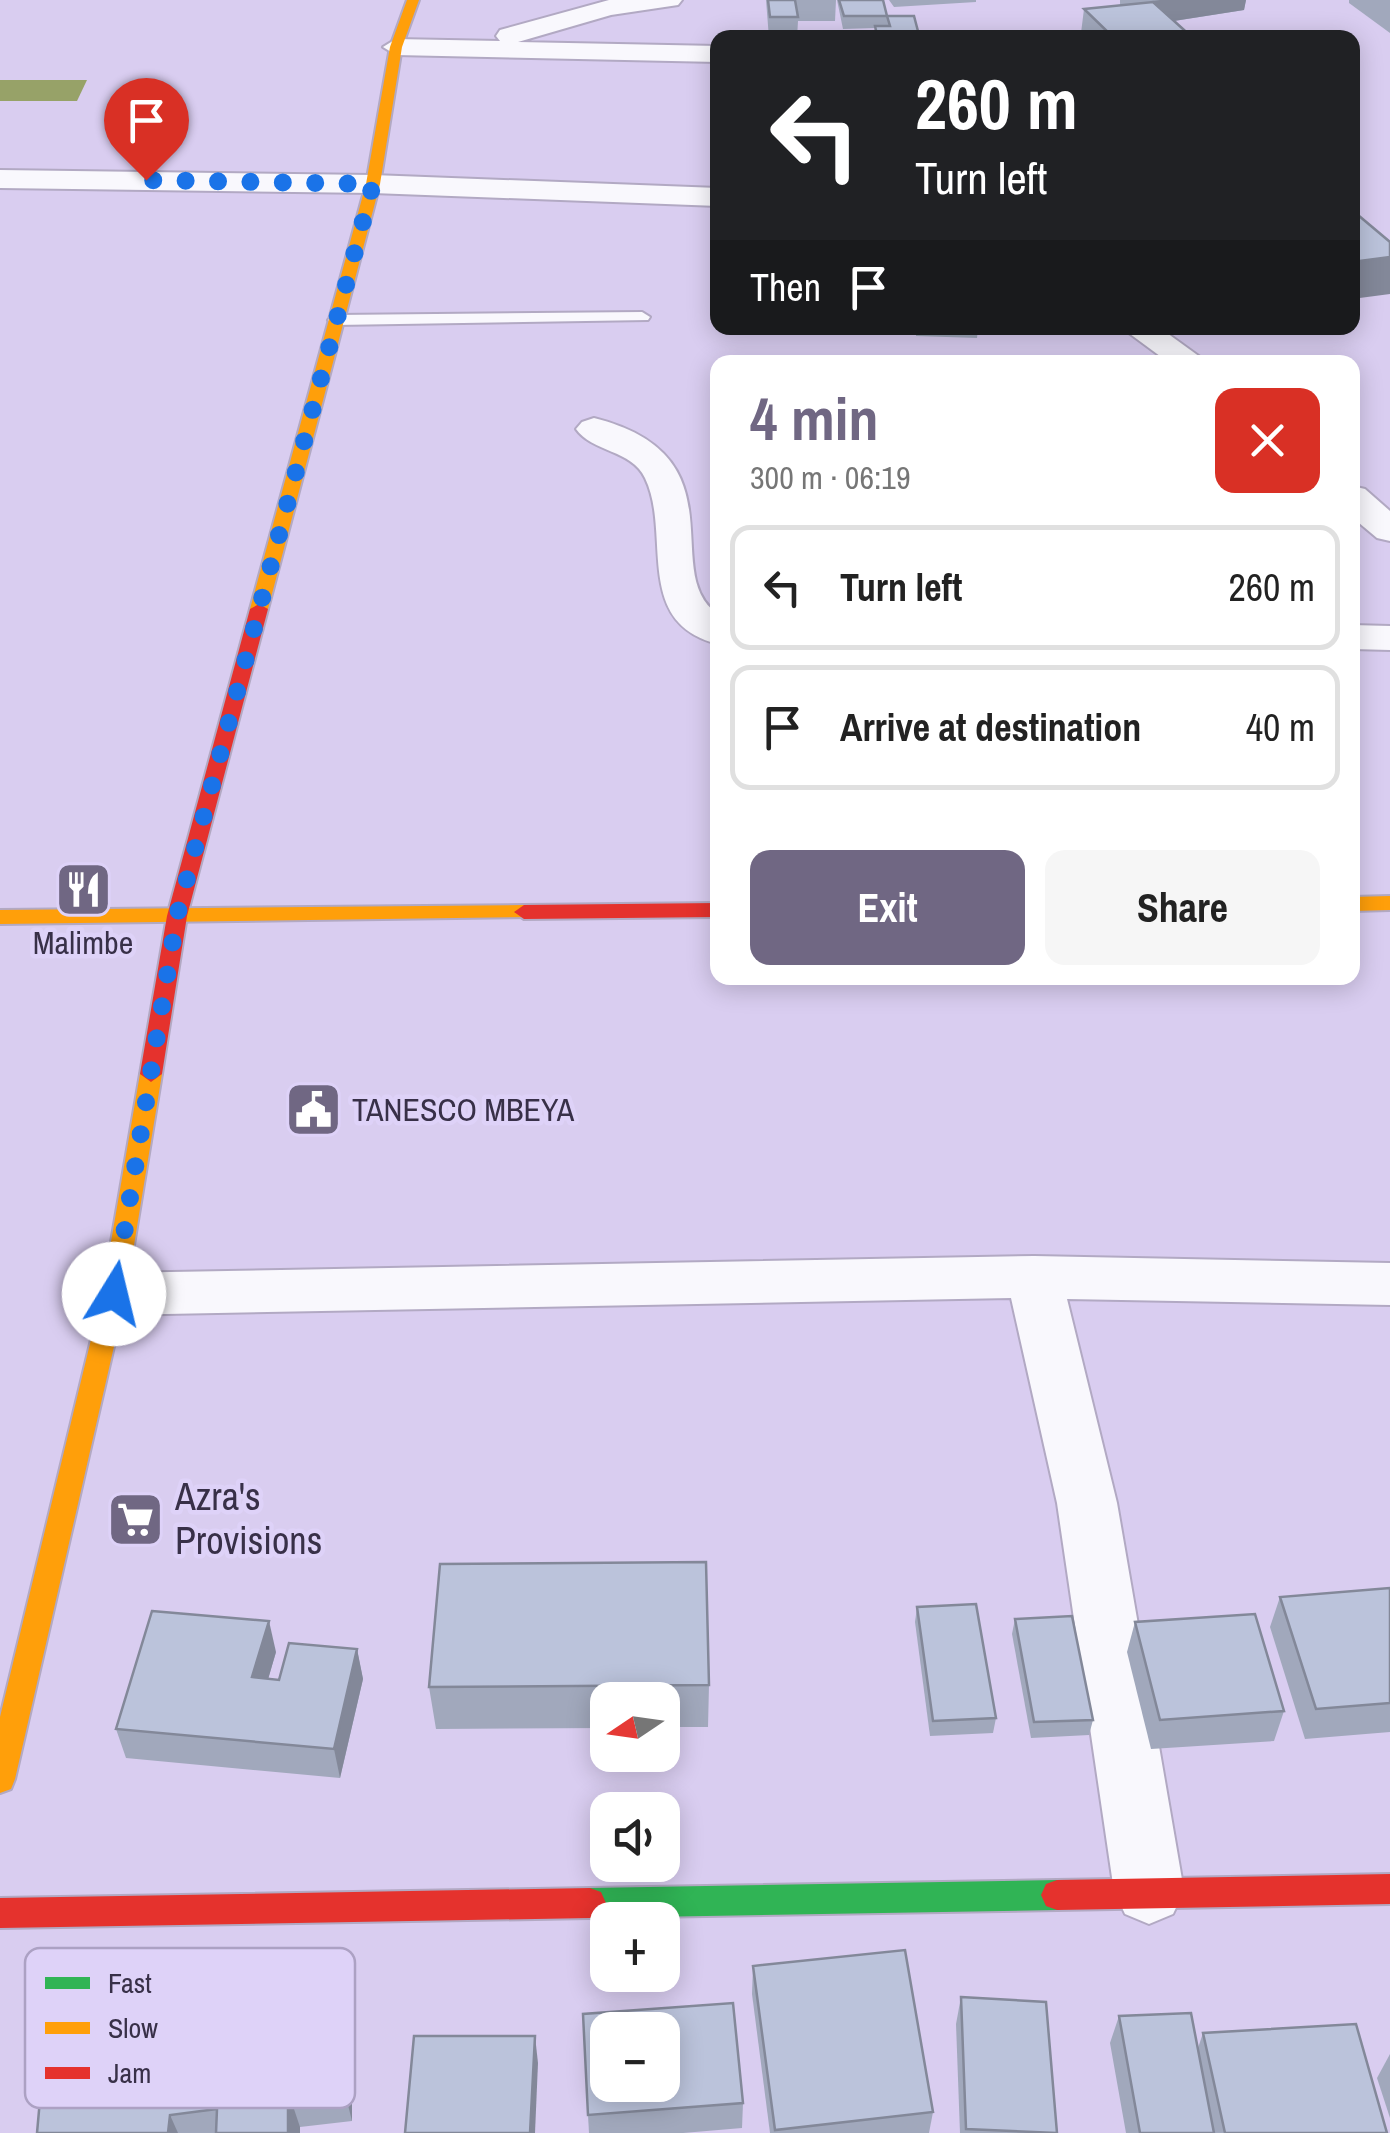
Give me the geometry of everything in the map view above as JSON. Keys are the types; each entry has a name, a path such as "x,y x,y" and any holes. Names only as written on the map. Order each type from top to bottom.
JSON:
{"street":[{"path":"0,1779 114,1294 177,916 373,184 396,47 413,0"},
{"path":"476,48 583,14 669,0"},
{"path":"396,47 710,54"},
{"path":"0,179 373,184 710,197"},
{"path":"1149,335 1179,355"},
{"path":"594,429 652,460 668,494 680,594 689,613 710,627"},
{"path":"1360,504 1390,530"},
{"path":"1360,637 1390,638"},
{"path":"1360,904 1390,903"},
{"path":"0,917 710,910"},
{"path":"114,1294 1034,1277 1390,1284"},
{"path":"1034,1277 1087,1503 1149,1891"},
{"path":"0,1913 1390,1890"}],"lane":[{"path":"336,320 642,317"}],"shaded area":[{"path":"0,80 87,80 77,101 0,101"}],"building":[{"path":"768,0 795,0 798,17 770,17"},
{"path":"839,0 883,0 887,16 844,16"},
{"path":"1153,2 1184,30 1106,30 1084,9"},
{"path":"887,16 914,16 918,30 876,30 875,26 890,26"},
{"path":"1360,217 1390,242 1390,257 1360,261"},
{"path":"706,1562 709,1685 590,1682 590,1686 429,1687 440,1564"},
{"path":"1390,1588 1390,1703 1316,1709 1280,1597"},
{"path":"976,1604 996,1718 933,1721 917,1607"},
{"path":"152,1611 269,1621 252,1677 279,1680 289,1643 357,1649 334,1749 116,1729"},
{"path":"1255,1614 1284,1711 1160,1720 1135,1622"},
{"path":"1072,1616 1093,1720 1034,1722 1015,1619"},
{"path":"905,1950 933,2112 775,2130 753,1966"},
{"path":"961,1997 1046,2002 1057,2133 966,2129"},
{"path":"733,2003 743,2103 588,2115 583,2014 590,2013 590,2102 680,2102 680,2012 610,2012"},
{"path":"1191,2013 1214,2133 1140,2133 1119,2016"},
{"path":"1356,2024 1387,2133 1225,2133 1203,2033"},
{"path":"414,2036 535,2036 530,2133 405,2133"},
{"path":"39,2108 288,2108 288,2133 216,2133 217,2109 170,2115 168,2133 37,2133"}],"traffic: fast":[{"path":"648,1902 1057,1895"}],"traffic: slow":[{"path":"259,609 373,184 396,47 413,0"},
{"path":"1360,904 1390,903"},
{"path":"0,917 524,912"},
{"path":"0,1779 114,1294 151,1074"}],"traffic: jam":[{"path":"151,1074 177,916 259,609"},
{"path":"524,912 710,910"},
{"path":"1057,1895 1390,1889"},
{"path":"0,1913 590,1903"}],"place":[{"name":"Malimbe","path":"83,889"},
{"name":"TANESCO MBEYA","path":"313,1110"},
{"name":"Azra's Provisions","path":"136,1519"}],"route":[{"path":"114,1294 177,916 373,184 146,180"}]}
